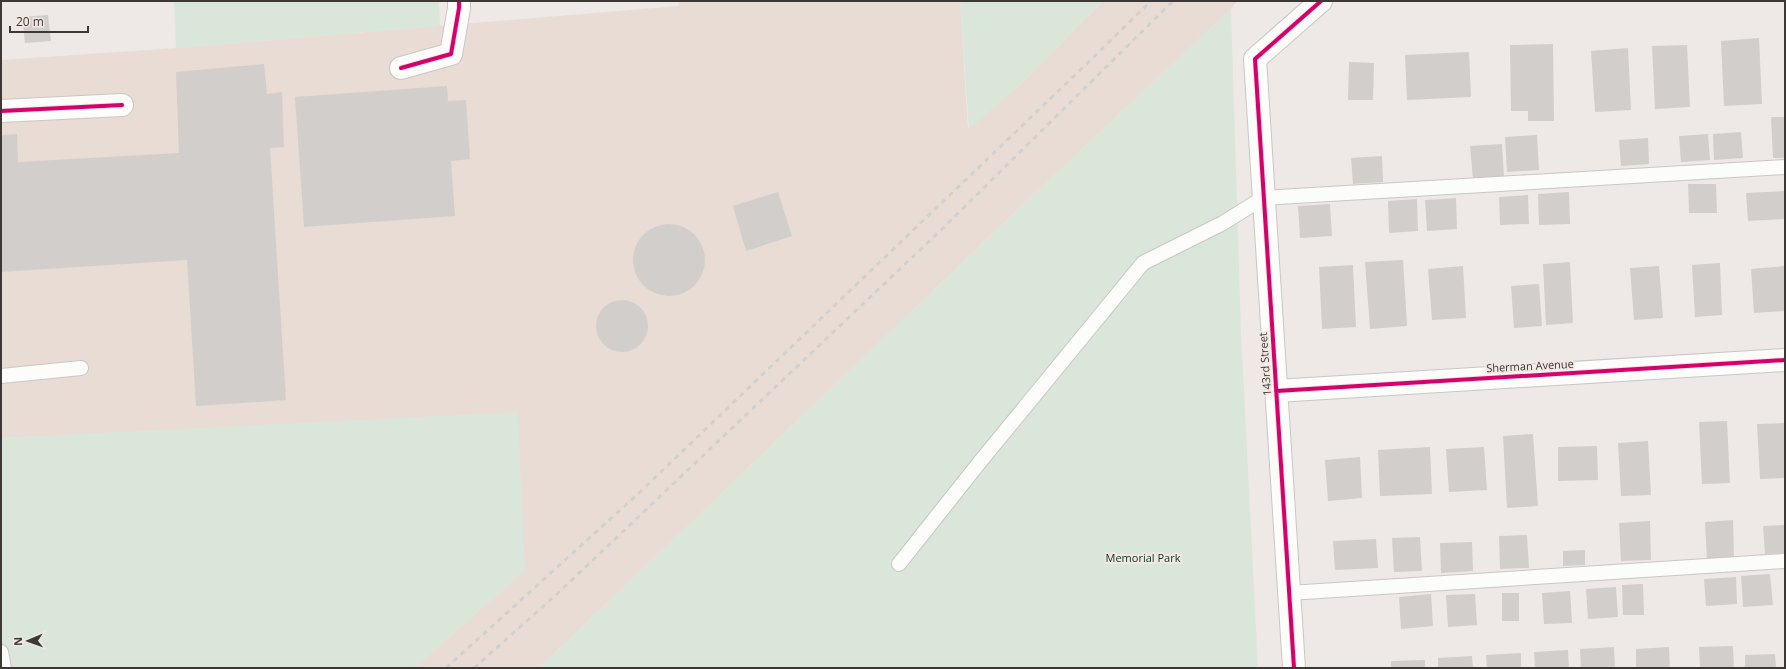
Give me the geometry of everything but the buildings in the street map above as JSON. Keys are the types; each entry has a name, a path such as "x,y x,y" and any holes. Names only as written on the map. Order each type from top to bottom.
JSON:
{"street":[{"path":"402,68 451,54 459,1"},
{"name":"143rd Street","path":"1294,668 1255,59 1321,1"},
{"path":"1,111 122,105"},
{"name":"Sherman Avenue","path":"1276,391 1785,360"}],"lane":[{"path":"899,564 979,463 1143,263 1223,223 1263,198 1785,167"},
{"path":"1,376 81,368"},
{"path":"1289,593 1785,561"},
{"path":"1,652 4,668"}],"shaded area":[{"path":"679,1 960,1 968,128 1019,86 1103,1 1237,1 1231,9 1035,193 539,668 414,668 525,570 48,436 1,438 1,60 176,48 678,6"}],"green space":[{"path":"174,1 439,1 440,26 176,48"},
{"path":"960,1 1103,1 1019,86 969,129"},
{"name":"Memorial Park","path":"1231,9 1241,331 1258,668 539,668 1035,193"},
{"path":"518,412 525,570 414,668 1,668 1,438"}],"railway":[{"path":"446,668 640,492 1151,1"},
{"path":"474,668 557,594 940,231 1173,1"}],"cycle path":[{"path":"401,68 451,54 459,1"},
{"path":"1294,668 1255,59 1321,1"},
{"path":"1,111 122,105"},
{"path":"1276,391 1785,360"}]}
